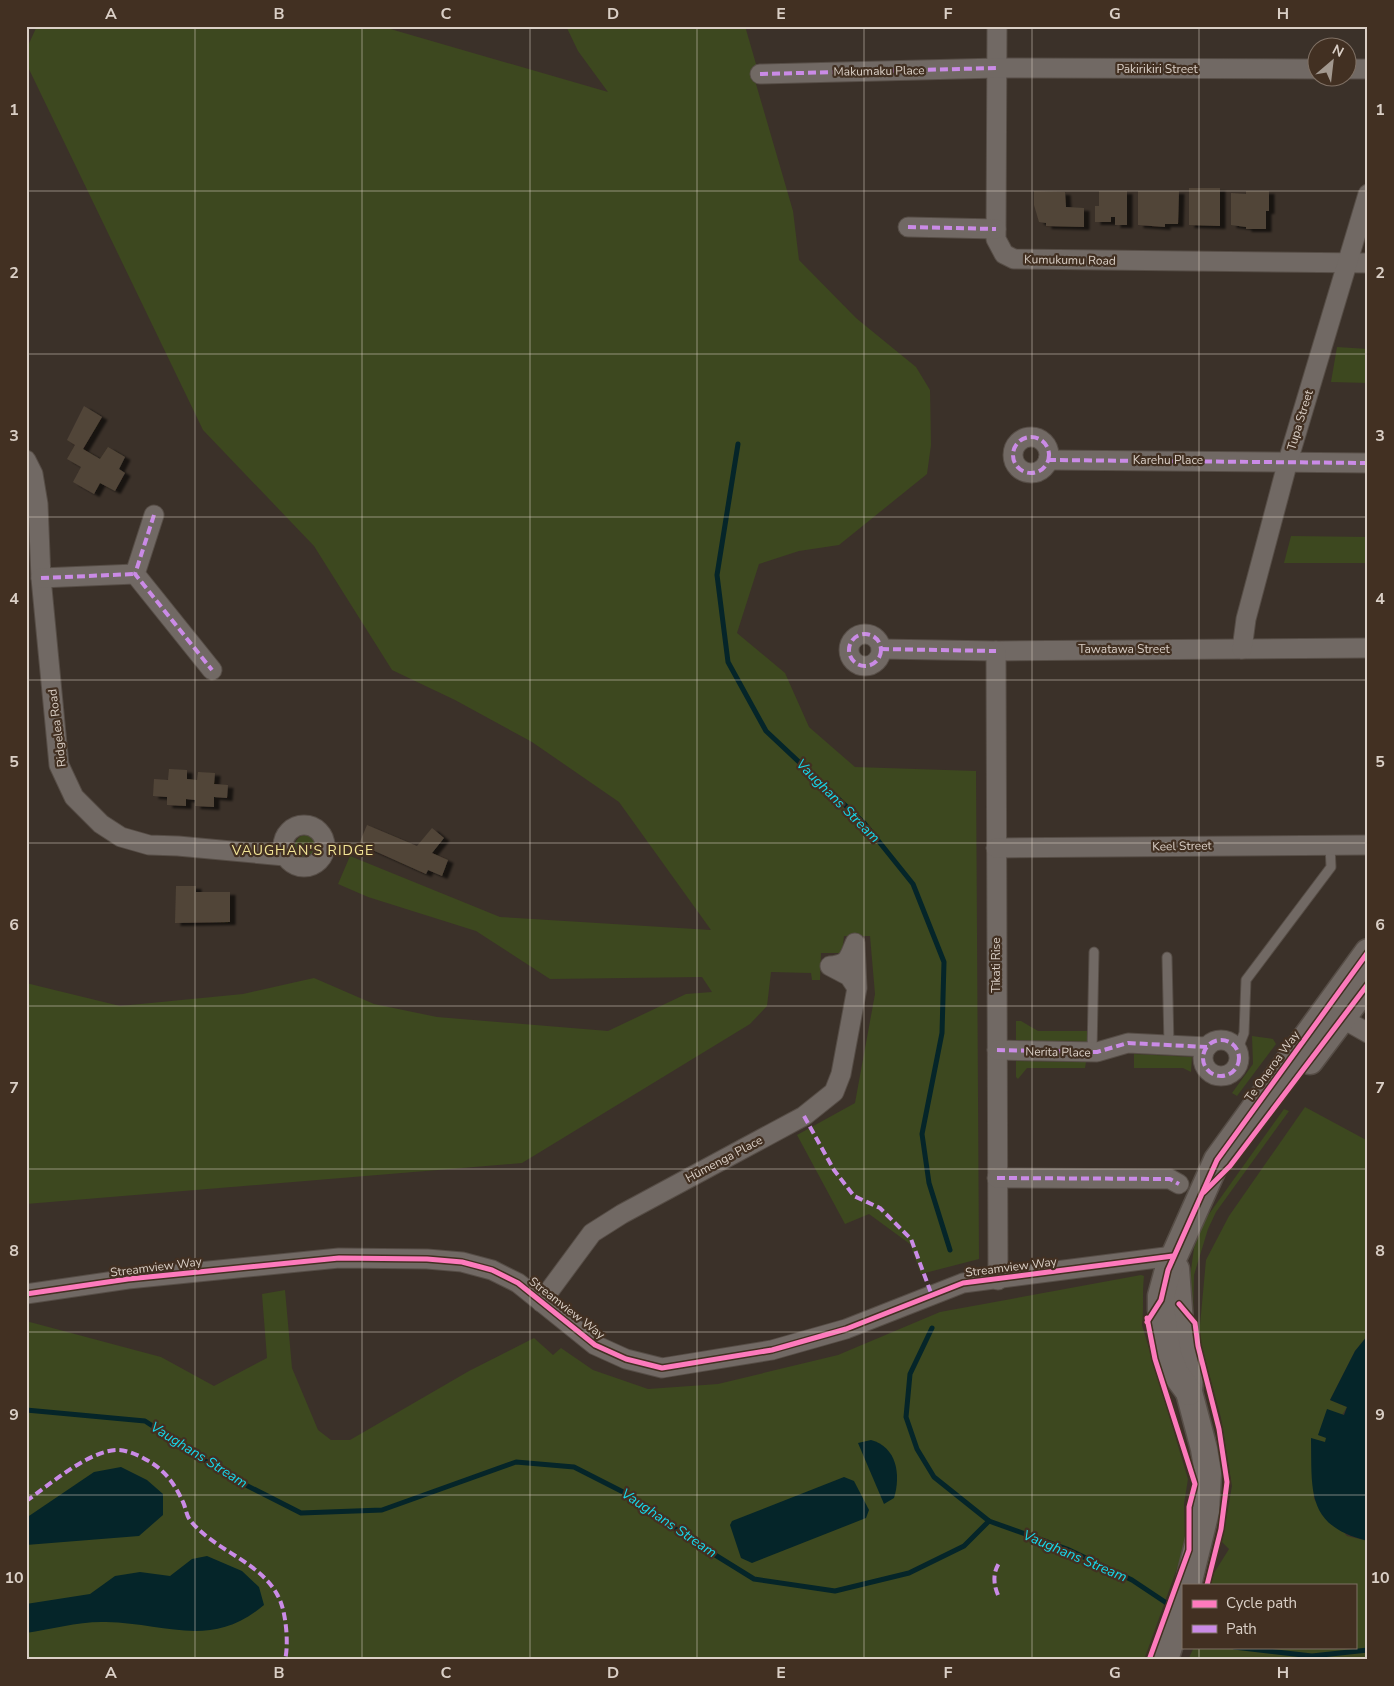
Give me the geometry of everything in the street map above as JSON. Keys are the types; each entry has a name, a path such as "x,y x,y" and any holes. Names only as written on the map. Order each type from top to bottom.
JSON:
{"street":[{"name":"Kumukumu Road","path":"997,26 996,229 999,248 1014,259 1368,263"},
{"name":"Pākirikiri Street","path":"998,68 1306,69"},
{"name":"Makumaku Place","path":"760,74 998,68"},
{"name":"Tupa Street","path":"1242,648 1246,619 1288,461 1368,194"},
{"path":"908,227 996,229"},
{"name":"Ridgelea Road","path":"26,460 33,474 38,504 41,578 59,765 74,797 102,824 122,837 149,845 285,856"},
{"name":"Karehu Place","path":"1048,460 1368,463"},
{"path":"135,574 154,514"},
{"path":"41,578 135,574"},
{"path":"135,574 212,670"},
{"name":"Tawatawa Street","path":"881,649 996,651 1368,648"},
{"name":"Tīkati Rise","path":"996,651 998,1280"},
{"name":"Keel Street","path":"996,848 1368,845"},
{"name":"Te Oneroa Way","path":"1334,1014 1368,952"},
{"name":"Te Oneroa Way","path":"1188,1584 1206,1511 1208,1473 1204,1449 1189,1392 1175,1373 1168,1355 1161,1309 1163,1284 1173,1256 1190,1189 1210,1174 1225,1148 1334,1014 1368,984"},
{"name":"Hūmenga Place","path":"542,1302 592,1233 622,1214 804,1116 834,1092 841,1074 857,988"},
{"path":"1334,1014 1368,1033"},
{"name":"Nerita Place","path":"997,1050 1092,1052 1128,1043 1207,1047 1217,1041 1223,1041 1229,1042 1237,1051"},
{"path":"1207,1047 1204,1052 1204,1064 1211,1073 1222,1076 1228,1075 1236,1067 1239,1056 1237,1051"},
{"path":"997,1178 1170,1179 1190,1189"},
{"name":"Streamview Way","path":"26,1294 53,1292 128,1279 339,1258 427,1259 462,1262 492,1270 518,1283 595,1345 626,1359 662,1368 772,1350 846,1328 963,1283 1173,1256"},
{"path":"1165,1660 1182,1605"}],"lane":[{"path":"1237,1051 1244,1033 1246,980 1331,867 1330,846"},
{"path":"1092,1052 1094,952"},
{"path":"1166,957 1169,1045"}],"green space":[{"path":"37,26 380,26 608,92 578,51 566,26 745,26 756,64 756,84 793,211 799,260 856,318 916,367 930,390 931,445 927,474 839,545 799,551 759,564 737,633 785,673 809,727 855,767 976,771 979,1259 921,1274 910,1244 869,1214 845,1224 797,1135 855,1103 875,994 870,936 844,936 842,953 821,953 820,980 812,980 811,973 771,972 767,1006 750,1024 522,1163 26,1204 26,983 120,1006 243,994 314,978 374,1004 437,1017 608,1031 686,994 712,992 702,977 550,979 476,931 368,897 338,884 350,856 500,917 711,930 619,802 532,742 455,700 392,670 314,546 203,430 26,63 26,50"},
{"path":"1337,347 1368,349 1368,383 1331,382"},
{"path":"1291,536 1368,537 1368,563 1284,563"},
{"path":"306,835 314,838 317,846 314,854 306,857 298,854 295,846 298,838"},
{"path":"1016,1021 1021,1021 1038,1031 1088,1031 1087,1047 1016,1046"},
{"path":"1252,1036 1273,1039 1276,1044 1237,1096 1232,1093 1253,1064"},
{"path":"1134,1054 1192,1057 1191,1072 1183,1068 1134,1068"},
{"path":"1016,1061 1086,1062 1085,1068 1027,1068 1018,1079 1016,1077"},
{"path":"1305,1107 1368,1141 1368,1335 1355,1351 1330,1400 1347,1407 1325,1443 1311,1439 1314,1499 1347,1536 1368,1541 1368,1660 1188,1660 1194,1648 1356,1648 1356,1584 1211,1584 1214,1573 1229,1549 1222,1542 1232,1486 1221,1418 1199,1336 1206,1260 1229,1216"},
{"path":"1284,1109 1289,1111 1216,1212 1208,1229 1194,1275 1193,1317 1187,1308 1189,1285 1194,1248 1204,1221"},
{"path":"1141,1275 1144,1276 1142,1325 1188,1479 1184,1504 1185,1546 1144,1660 26,1660 26,1321 161,1357 214,1386 267,1358 262,1294 285,1290 292,1368 318,1430 331,1440 350,1440 469,1371 534,1338 553,1355 561,1348 593,1370 648,1389 718,1384 838,1355 940,1312"}],"water":[{"path":"1368,1335 1368,1541 1333,1526 1323,1516 1313,1490 1311,1438 1325,1442 1326,1438 1318,1435 1327,1409 1344,1415 1347,1407 1330,1400 1355,1351"},
{"path":"871,1440 887,1449 892,1455 897,1471 894,1498 884,1504 858,1443"},
{"path":"121,1467 147,1480 163,1494 163,1515 139,1536 26,1545 26,1518 94,1472"},
{"path":"844,1477 854,1481 869,1510 866,1518 752,1563 741,1558 730,1525 732,1521"},
{"path":"207,1556 242,1571 259,1587 264,1605 244,1619 225,1627 207,1630 188,1631 128,1623 96,1622 26,1633 26,1604 90,1594 115,1576 140,1572 170,1576 192,1559"}],"building":[{"path":"1189,188 1220,188 1220,226 1189,225"},
{"path":"1034,191 1065,192 1066,207 1084,208 1084,227 1046,226 1046,223 1039,222 1034,205"},
{"path":"1099,191 1127,191 1127,225 1115,225 1115,217 1111,217 1111,222 1095,222 1095,206 1099,206"},
{"path":"1138,191 1179,191 1178,224 1165,224 1165,227 1138,225"},
{"path":"1246,191 1269,191 1269,211 1266,211 1266,229 1246,229 1246,227 1231,225 1231,193 1246,194"},
{"path":"84,406 102,417 83,449 100,459 108,447 125,457 119,469 125,473 115,491 100,483 94,494 73,482 81,467 67,459 75,445 67,440"},
{"path":"169,769 187,770 187,779 197,780 198,772 215,773 214,784 228,785 227,798 214,797 214,807 195,806 195,800 186,799 186,806 167,805 167,797 153,796 154,779 168,780"},
{"path":"367,825 417,846 432,828 444,838 432,853 448,860 442,876 428,870 426,874 359,844"},
{"path":"176,886 196,886 196,892 230,892 230,922 175,923"}],"waterway":[{"name":"Vaughans Stream","path":"738,444 717,575 728,662 766,731 864,823 913,884 944,962 942,1033 922,1134 929,1183 950,1250"},
{"path":"932,1328 910,1374 906,1417 917,1449 934,1477 989,1521 1067,1549 1132,1580 1174,1608"},
{"name":"Vaughans Stream","path":"26,1410 145,1421 230,1477 301,1513 382,1510 516,1462 574,1467 631,1496 691,1540 754,1579 835,1591 909,1573 964,1546 989,1521"},
{"name":"Vaughans Stream","path":"1243,1648 1312,1656 1368,1650"}],"marked path":[{"path":"760,74 998,68"},
{"path":"908,227 996,229"},
{"path":"1031,437 1043,443 1049,455 1043,467 1031,473 1019,467 1013,455 1019,443 1031,437"},
{"path":"1048,460 1368,463"},
{"path":"154,515 135,574 212,670"},
{"path":"41,578 135,574"},
{"path":"865,634 871,635 876,639 880,644 881,650 880,656 876,661 871,665 865,666 859,665 854,661 850,656 849,650 850,644 854,639 859,635 865,634"},
{"path":"881,649 996,651"},
{"path":"1221,1040 1233,1046 1239,1058 1233,1070 1221,1076 1209,1070 1203,1058 1209,1046 1221,1040"},
{"path":"997,1050 1097,1052 1128,1043 1207,1047"},
{"path":"804,1116 834,1170 854,1196 880,1208 911,1239 931,1293"},
{"path":"997,1178 1170,1179 1179,1184"},
{"path":"26,1501 70,1469 107,1451 123,1451 148,1460 162,1471 177,1489 189,1518 200,1530 211,1540 248,1564 270,1584 281,1602 285,1618 287,1645 285,1660"},
{"path":"998,1595 994,1578 999,1563"}],"cycle path":[{"path":"1147,1322 1161,1300 1168,1270 1217,1160 1368,952"},
{"path":"1204,1192 1230,1166 1368,984"},
{"path":"26,1294 128,1279 339,1258 427,1259 462,1262 492,1270 518,1283 595,1345 626,1359 662,1368 772,1350 846,1329 963,1283 1173,1256"},
{"path":"1179,1304 1195,1323 1198,1346 1219,1429 1227,1482 1221,1529 1207,1584"},
{"path":"1147,1318 1155,1359 1195,1484 1189,1507 1189,1550 1149,1660"}],"district":[{"name":"VAUGHAN'S RIDGE","path":"303,850"}]}
